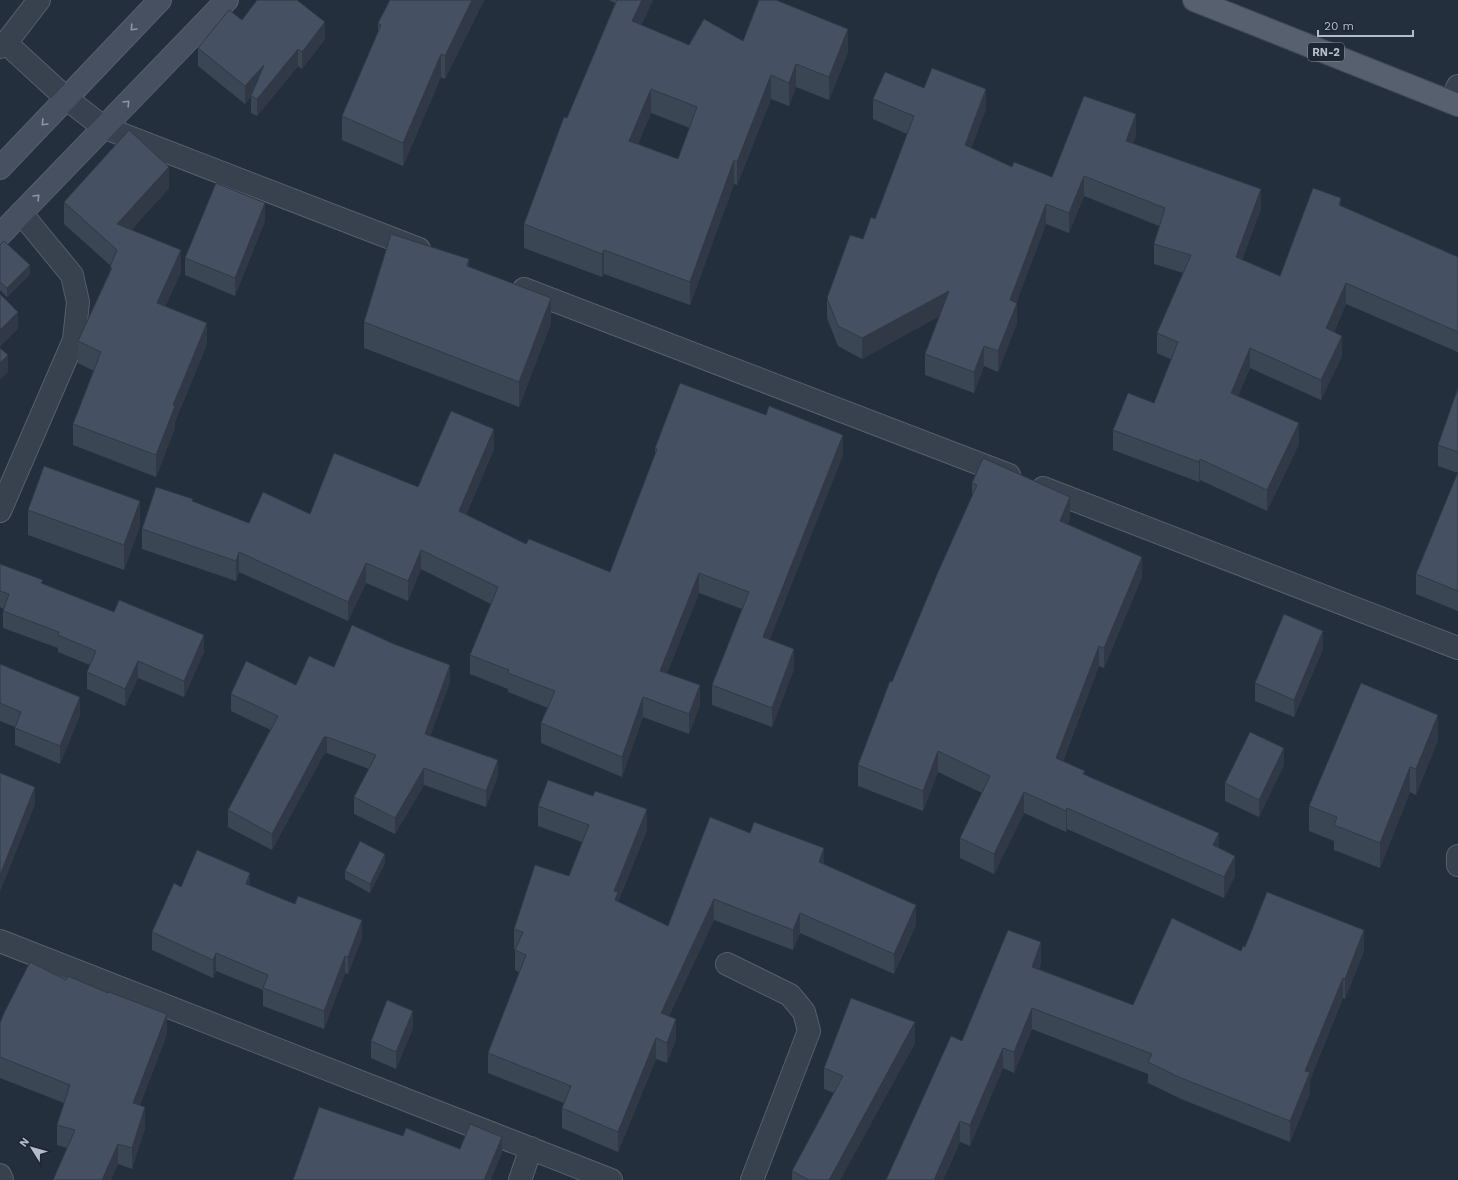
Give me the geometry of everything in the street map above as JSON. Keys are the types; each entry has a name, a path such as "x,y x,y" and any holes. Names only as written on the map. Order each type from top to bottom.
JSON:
{"main road":[{"path":"0,168 160,0"},
{"path":"0,235 227,0"},
{"name":"RN-2","path":"1194,0 1456,98"}],"street":[{"path":"39,0 3,45 103,127 438,256"},
{"path":"0,511 74,340 78,302 72,275 21,213"},
{"path":"505,282 1458,648"},
{"path":"1458,856 1458,865"},
{"path":"0,941 610,1180"},
{"path":"727,964 790,996 804,1012 810,1031 752,1180"},
{"path":"520,1180 531,1148"},
{"path":"0,1175 2,1180"}],"building":[{"path":"257,0 297,0 325,22 302,52 298,49 257,99 251,96 264,65 245,86 198,48 229,10 242,20"},
{"path":"390,0 472,0 445,56 441,54 403,143 342,116 381,25 378,23"},
{"path":"617,0 642,0 632,21 689,45 704,19 743,41 759,0 776,0 848,29 829,77 796,64 789,83 771,75 737,162 734,160 690,282 604,250 602,254 524,224 564,117 567,118","holes":["651,89 697,107 678,159 629,141"]},
{"path":"932,68 986,89 965,145 1012,167 1014,162 1052,177 1084,96 1136,114 1126,141 1261,189 1236,257 1280,276 1313,188 1341,198 1339,205 1458,257 1458,332 1346,283 1326,328 1342,336 1321,380 1250,348 1231,393 1299,423 1267,490 1200,459 1199,462 1113,430 1128,393 1154,403 1178,342 1157,333 1191,255 1154,244 1165,208 1084,176 1069,213 1046,204 1010,300 1017,303 998,351 984,346 974,372 925,354 949,291 862,338 838,326 827,298 850,235 863,239 871,217 875,219 914,116 873,99 885,72 924,88"},
{"path":"129,130 169,167 117,224 181,250 157,303 207,323 173,405 175,406 156,455 73,424 101,352 78,341 112,268 110,267 117,250 64,202"},
{"path":"216,183 265,203 235,278 185,258"},
{"path":"391,234 469,259 467,266 551,298 519,382 364,322"},
{"path":"4,241 30,265 7,288 0,282 0,245"},
{"path":"0,294 18,312 0,330"},
{"path":"0,348 8,355 0,363"},
{"path":"680,383 766,415 769,406 843,435 763,637 794,649 772,708 712,685 749,592 699,573 660,671 700,685 689,714 643,697 622,757 541,723 555,691 508,673 509,670 470,655 498,587 421,550 408,581 366,563 348,602 239,552 236,561 142,529 156,487 193,499 192,501 249,523 263,492 310,514 334,453 418,487 451,411 494,429 459,511 526,544 529,539 610,572 657,449 655,448"},
{"path":"1458,388 1458,452 1438,445"},
{"path":"983,458 1070,497 1060,521 1142,557 1104,648 1099,646 1056,758 1085,771 1083,774 1219,833 1213,845 1235,856 1224,877 1067,808 1066,811 1024,792 994,854 960,838 990,776 938,751 923,791 858,765 890,681 892,682 938,572 977,485 972,483"},
{"path":"44,466 140,501 124,545 28,510"},
{"path":"1458,472 1458,591 1416,574"},
{"path":"0,564 43,580 41,583 114,612 119,600 204,635 184,681 138,661 125,689 87,672 96,651 58,635 59,632 3,611 9,594 0,591"},
{"path":"1284,614 1323,631 1294,700 1255,683"},
{"path":"352,625 394,644 450,665 425,734 498,760 486,791 424,768 395,818 354,797 376,755 324,737 272,834 228,810 278,716 231,694 246,661 296,685 309,656 334,667"},
{"path":"0,664 80,697 60,746 15,728 21,712 0,703"},
{"path":"1361,683 1438,715 1416,769 1410,767 1380,843 1334,825 1337,817 1309,806"},
{"path":"1250,732 1284,748 1259,800 1225,783"},
{"path":"0,773 35,787 0,875"},
{"path":"548,780 593,796 595,791 647,809 614,891 618,892 615,900 668,926 710,817 750,833 754,822 824,848 819,862 916,905 894,954 800,913 793,930 714,899 661,1013 676,1019 667,1043 656,1038 618,1132 562,1108 571,1086 488,1053 526,955 515,950 523,932 514,929 535,865 569,876 589,825 538,806"},
{"path":"360,841 385,854 370,884 345,871"},
{"path":"197,850 250,873 246,884 295,904 298,896 362,920 348,957 345,956 324,1011 263,988 268,975 216,953 213,960 152,932 174,883 181,887"},
{"path":"1267,892 1364,930 1345,979 1343,978 1305,1071 1310,1072 1290,1121 1181,1078 1148,1062 1152,1054 1032,1008 1014,1052 1003,1048 970,1125 960,1121 934,1180 886,1180 951,1036 962,1041 1008,930 1041,942 1032,967 1133,1005 1172,918 1241,951 1243,946 1245,947"},
{"path":"30,962 66,980 68,976 108,993 109,992 167,1014 133,1103 145,1107 132,1148 118,1144 102,1180 53,1180 75,1130 57,1125 70,1085 0,1057 0,1023"},
{"path":"851,998 915,1022 829,1180 809,1180 792,1171 843,1076 824,1068"},
{"path":"387,1000 413,1011 396,1052 371,1041"},
{"path":"319,1107 403,1136 406,1128 460,1149 470,1124 502,1137 484,1180 293,1180"}]}
